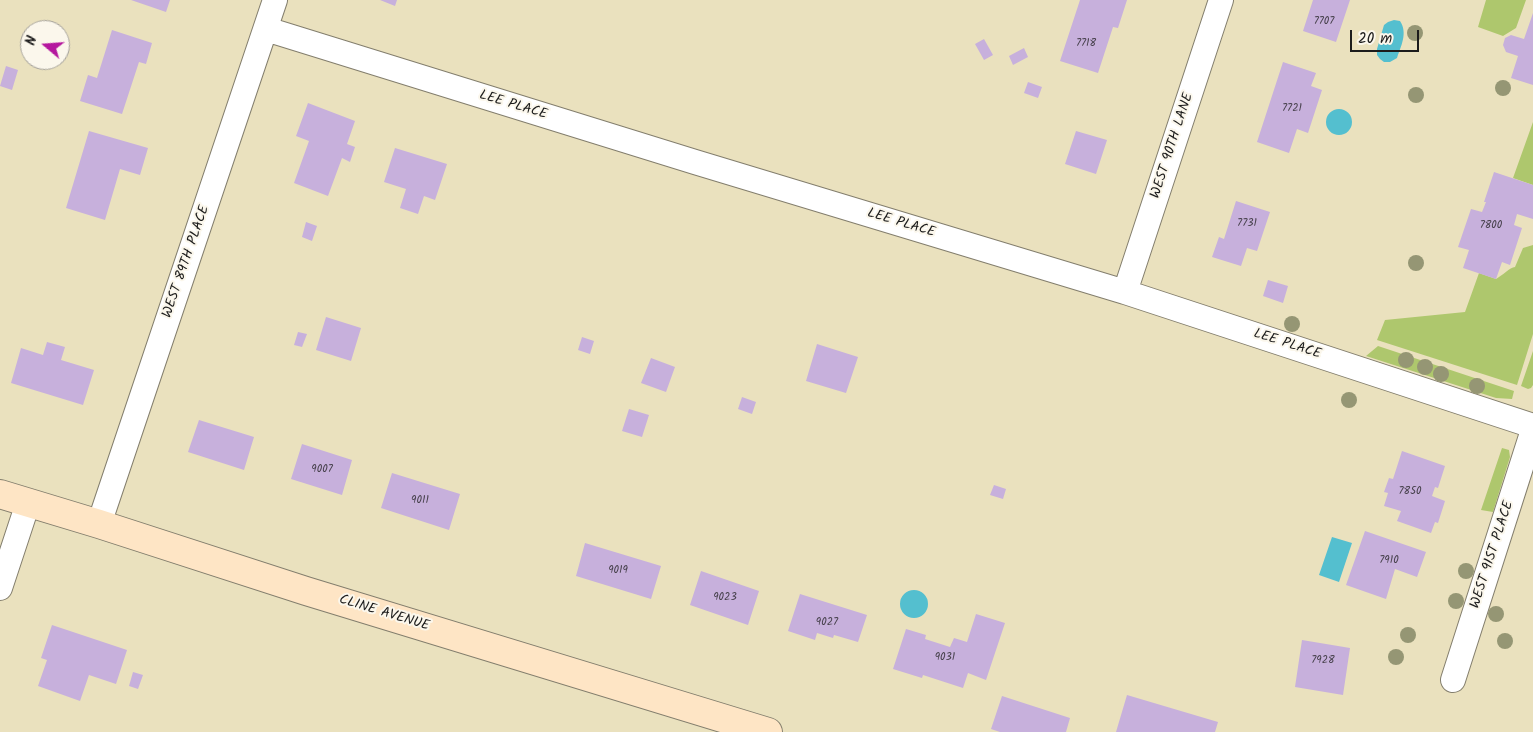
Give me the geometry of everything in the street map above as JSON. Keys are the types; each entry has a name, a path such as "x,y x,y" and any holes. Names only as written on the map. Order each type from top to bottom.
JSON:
{"street":[{"name":"WEST 89TH PLACE","path":"99,524 275,0"},
{"name":"WEST 90TH LANE","path":"1125,292 1220,0"},
{"name":"LEE PLACE","path":"266,28 695,162 1125,292 1533,426"},
{"name":"WEST 91ST PLACE","path":"1453,680 1533,430"},
{"name":"CLINE AVENUE","path":"0,494 298,588 768,732"},
{"path":"0,588 28,504"}],"green space":[{"path":"1486,0 1526,0 1516,28 1503,36 1478,27"},
{"path":"1533,122 1533,185 1513,178"},
{"path":"1533,245 1533,334 1517,385 1377,340 1385,320 1465,312 1479,273 1496,279 1515,267 1523,248"},
{"path":"1378,346 1514,391 1512,399 1496,398 1366,356"},
{"path":"1533,351 1533,385 1528,389 1521,386"},
{"path":"1502,448 1509,450 1510,457 1493,512 1481,510"}],"water":[{"path":"1394,20 1400,21 1404,35 1403,40 1397,58 1390,62 1384,62 1377,55 1377,49 1384,25"},
{"path":"1339,109 1348,113 1352,122 1348,131 1339,135 1330,131 1326,122 1330,113"},
{"path":"1332,537 1352,543 1339,582 1319,575"},
{"path":"914,590 924,594 928,604 924,614 914,618 904,614 900,604 904,594"}],"building":[{"path":"131,0 170,0 166,12"},
{"path":"380,0 397,0 395,6"},
{"path":"1080,0 1127,0 1118,28 1113,27 1098,73 1060,61"},
{"path":"1313,0 1350,0 1336,42 1303,31"},
{"path":"1533,13 1533,85 1511,78 1518,56 1506,52 1503,45 1505,38 1511,35 1524,39"},
{"path":"112,30 152,43 146,64 139,62 122,114 80,101 88,75 97,78"},
{"path":"984,39 993,55 984,60 975,44"},
{"path":"1024,48 1028,57 1013,65 1009,56"},
{"path":"1283,62 1316,73 1311,86 1322,90 1308,133 1297,129 1289,153 1257,142"},
{"path":"6,66 18,70 12,90 0,86"},
{"path":"1028,82 1042,87 1038,98 1024,93"},
{"path":"308,103 355,121 347,144 355,147 350,162 342,158 328,196 294,183 309,141 296,136"},
{"path":"89,131 148,148 140,175 120,169 105,220 66,208"},
{"path":"1076,131 1107,140 1096,174 1065,164"},
{"path":"395,148 447,164 435,200 424,196 418,214 400,208 406,189 384,182"},
{"path":"1494,172 1533,185 1533,219 1517,214 1514,225 1522,228 1510,265 1502,262 1496,279 1463,268 1469,250 1458,247 1471,209 1482,212"},
{"path":"1236,201 1270,212 1257,251 1247,248 1241,266 1212,257 1219,237 1224,239"},
{"path":"306,222 317,226 312,241 302,237"},
{"path":"1268,280 1288,286 1283,303 1263,296"},
{"path":"326,317 361,328 351,361 316,350"},
{"path":"298,332 307,334 302,347 294,345"},
{"path":"582,337 594,341 590,354 578,350"},
{"path":"47,342 65,347 61,360 94,370 83,405 11,383 21,348 43,355"},
{"path":"817,344 858,357 846,393 806,381"},
{"path":"651,358 675,367 666,392 641,383"},
{"path":"742,397 756,402 752,414 738,409"},
{"path":"629,409 649,415 642,437 622,431"},
{"path":"199,420 254,437 244,470 188,452"},
{"path":"302,444 352,460 342,495 291,479"},
{"path":"1402,451 1445,466 1438,488 1435,487 1432,496 1445,501 1438,523 1435,522 1431,533 1397,521 1401,511 1384,506 1388,493 1384,492 1389,478 1393,479"},
{"path":"392,473 460,494 449,530 381,508"},
{"path":"994,485 1006,489 1003,499 990,495"},
{"path":"1365,531 1426,552 1417,577 1395,569 1386,599 1346,585"},
{"path":"585,543 661,566 651,599 576,576"},
{"path":"701,571 759,591 748,625 690,605"},
{"path":"800,594 867,615 858,642 834,635 833,638 817,633 815,640 788,631"},
{"path":"976,614 1005,623 986,680 968,673 963,688 923,675 922,678 893,669 906,629 926,635 925,639 950,647 954,638 967,642"},
{"path":"52,625 127,650 116,684 89,675 80,701 38,686 47,660 41,658"},
{"path":"1302,640 1350,648 1343,695 1295,687"},
{"path":"133,672 143,675 138,689 129,686"},
{"path":"1127,695 1218,722 1215,732 1116,732"},
{"path":"1002,696 1070,718 1066,732 1000,732 991,729"}]}
